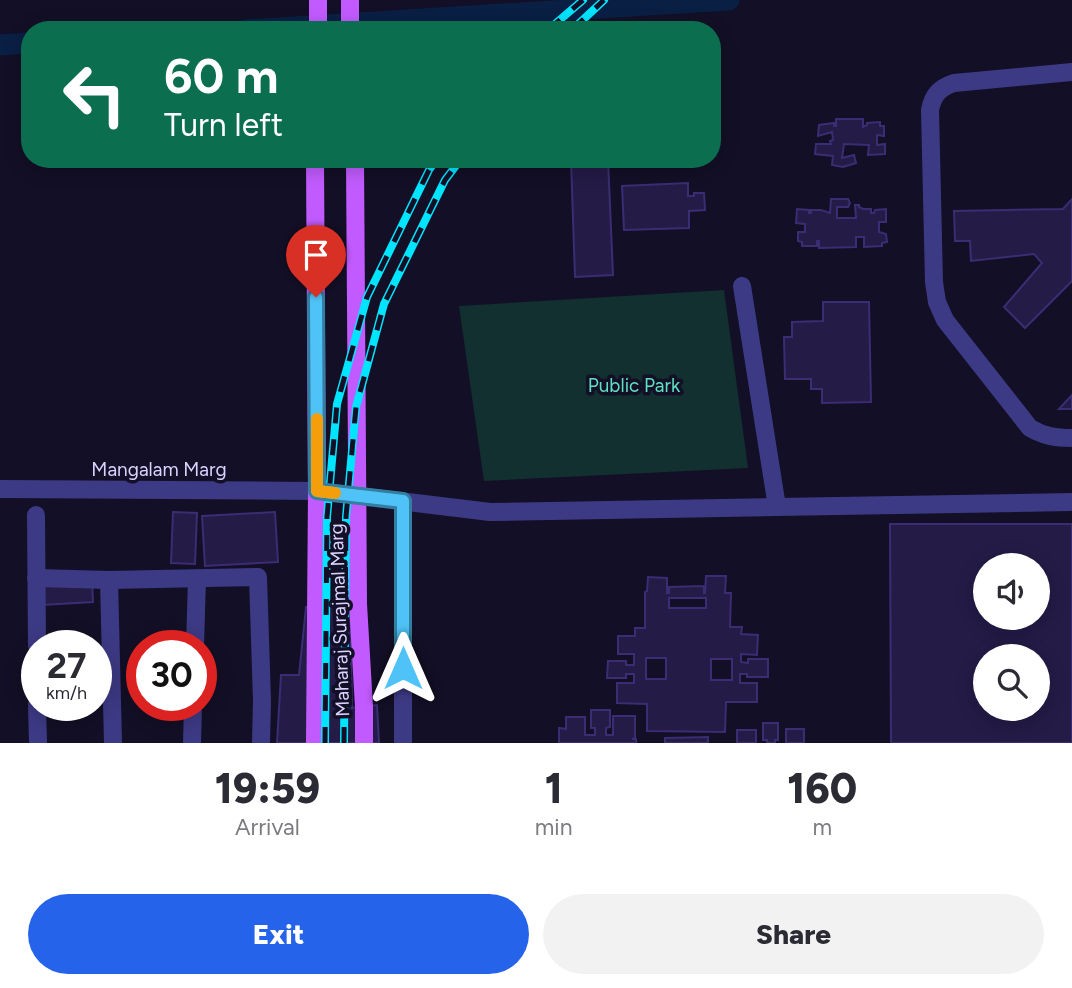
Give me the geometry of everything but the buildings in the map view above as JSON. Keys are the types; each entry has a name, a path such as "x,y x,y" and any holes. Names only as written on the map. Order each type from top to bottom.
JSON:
{"main road":[{"path":"318,0 318,21"},
{"name":"Maharaj Surajmal Marg","path":"315,168 315,743"},
{"name":"Maharaj Surajmal Marg","path":"355,168 358,604 364,743"}],"street":[{"path":"1072,72 954,83 937,92 932,99 930,110 934,282 937,302 945,320 1030,428 1043,435 1072,438"},
{"path":"742,286 777,507"},
{"name":"Mangalam Marg","path":"0,489 317,491 490,512 1072,502"},
{"path":"403,501 403,743"},
{"path":"36,515 37,630"},
{"path":"36,578 110,580 258,577 261,743"},
{"path":"195,630 197,579"},
{"path":"110,580 113,743"},
{"path":"37,721 38,743"},
{"path":"192,743 193,721"}],"green space":[{"name":"Public Park","path":"724,290 748,468 484,481 459,306"}],"waterway":[{"path":"391,21 729,0"},
{"path":"0,45 21,44"}],"railway":[{"path":"558,21 583,0"},
{"path":"582,21 604,0"},
{"path":"325,743 327,517 337,404 367,297 430,168"},
{"path":"344,743 346,517 356,407 384,304 445,180 454,168"}],"slow traffic":[{"path":"317,419 317,491 335,493"}],"route":[{"path":"316,297 317,491 403,501 403,668"}]}
